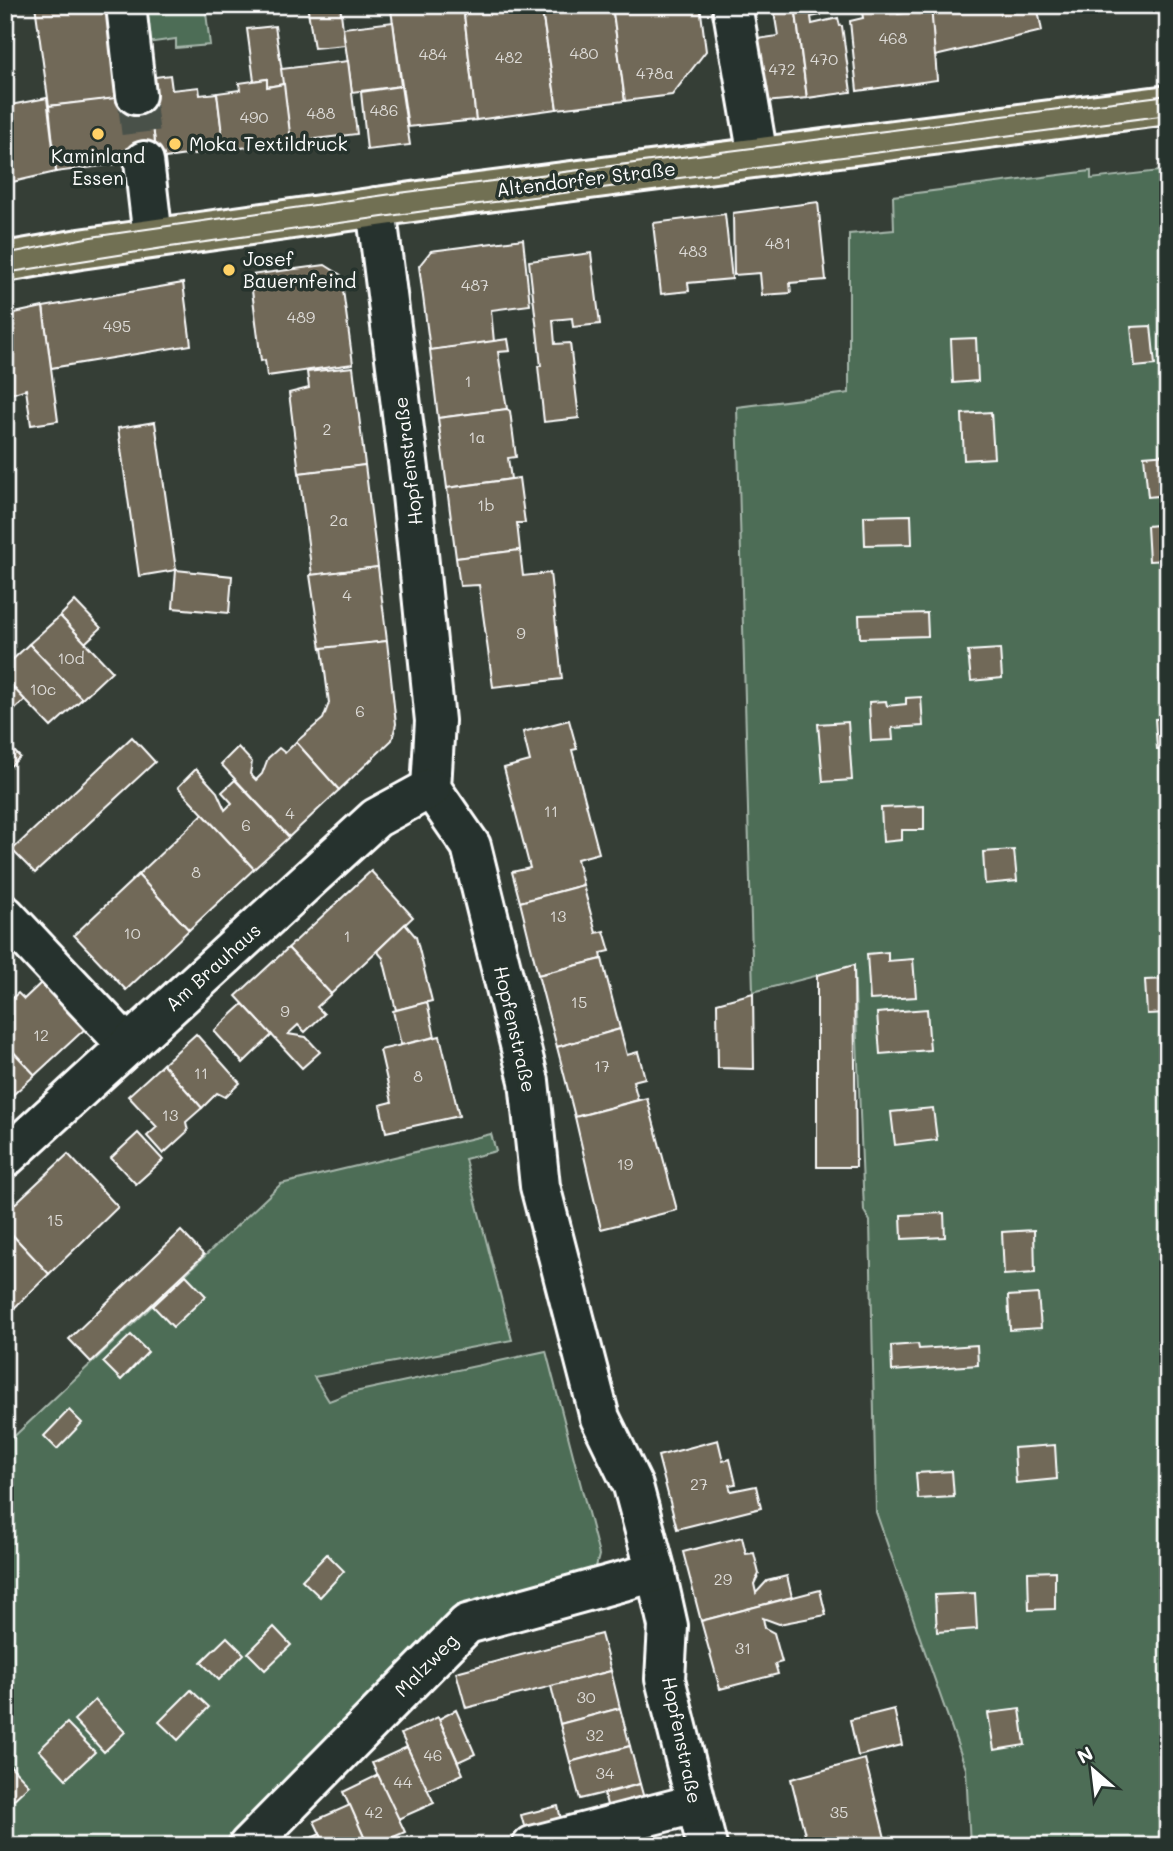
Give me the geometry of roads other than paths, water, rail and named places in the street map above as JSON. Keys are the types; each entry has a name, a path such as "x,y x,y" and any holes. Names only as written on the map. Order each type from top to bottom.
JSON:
{"main road":[{"name":"Altendorfer Straße","path":"5,262 376,207 1168,105"}],"street":[{"path":"126,5 136,95"},
{"path":"732,5 758,157"},
{"path":"144,161 153,238"},
{"name":"Hopfenstraße","path":"376,207 411,485 435,721 431,788 471,846 528,1081 540,1186 600,1418 633,1486 656,1572 668,1626 665,1679 707,1846"},
{"name":"Am Brauhaus","path":"5,1158 376,818 431,788"},
{"path":"5,915 128,1046"},
{"name":"Malzweg","path":"248,1846 467,1624 656,1572"},
{"path":"532,1846 695,1804"}],"tunnel":[{"path":"136,95 144,161"}],"tram line":[{"path":"5,254 91,237 399,193 1168,95"},
{"path":"5,273 432,210 1168,115"}],"place":[{"name":"Kaminland Essen","path":"98,134"},
{"name":"Moka Textildruck","path":"175,144"},
{"name":"Josef Bauernfeind","path":"229,270"}]}
